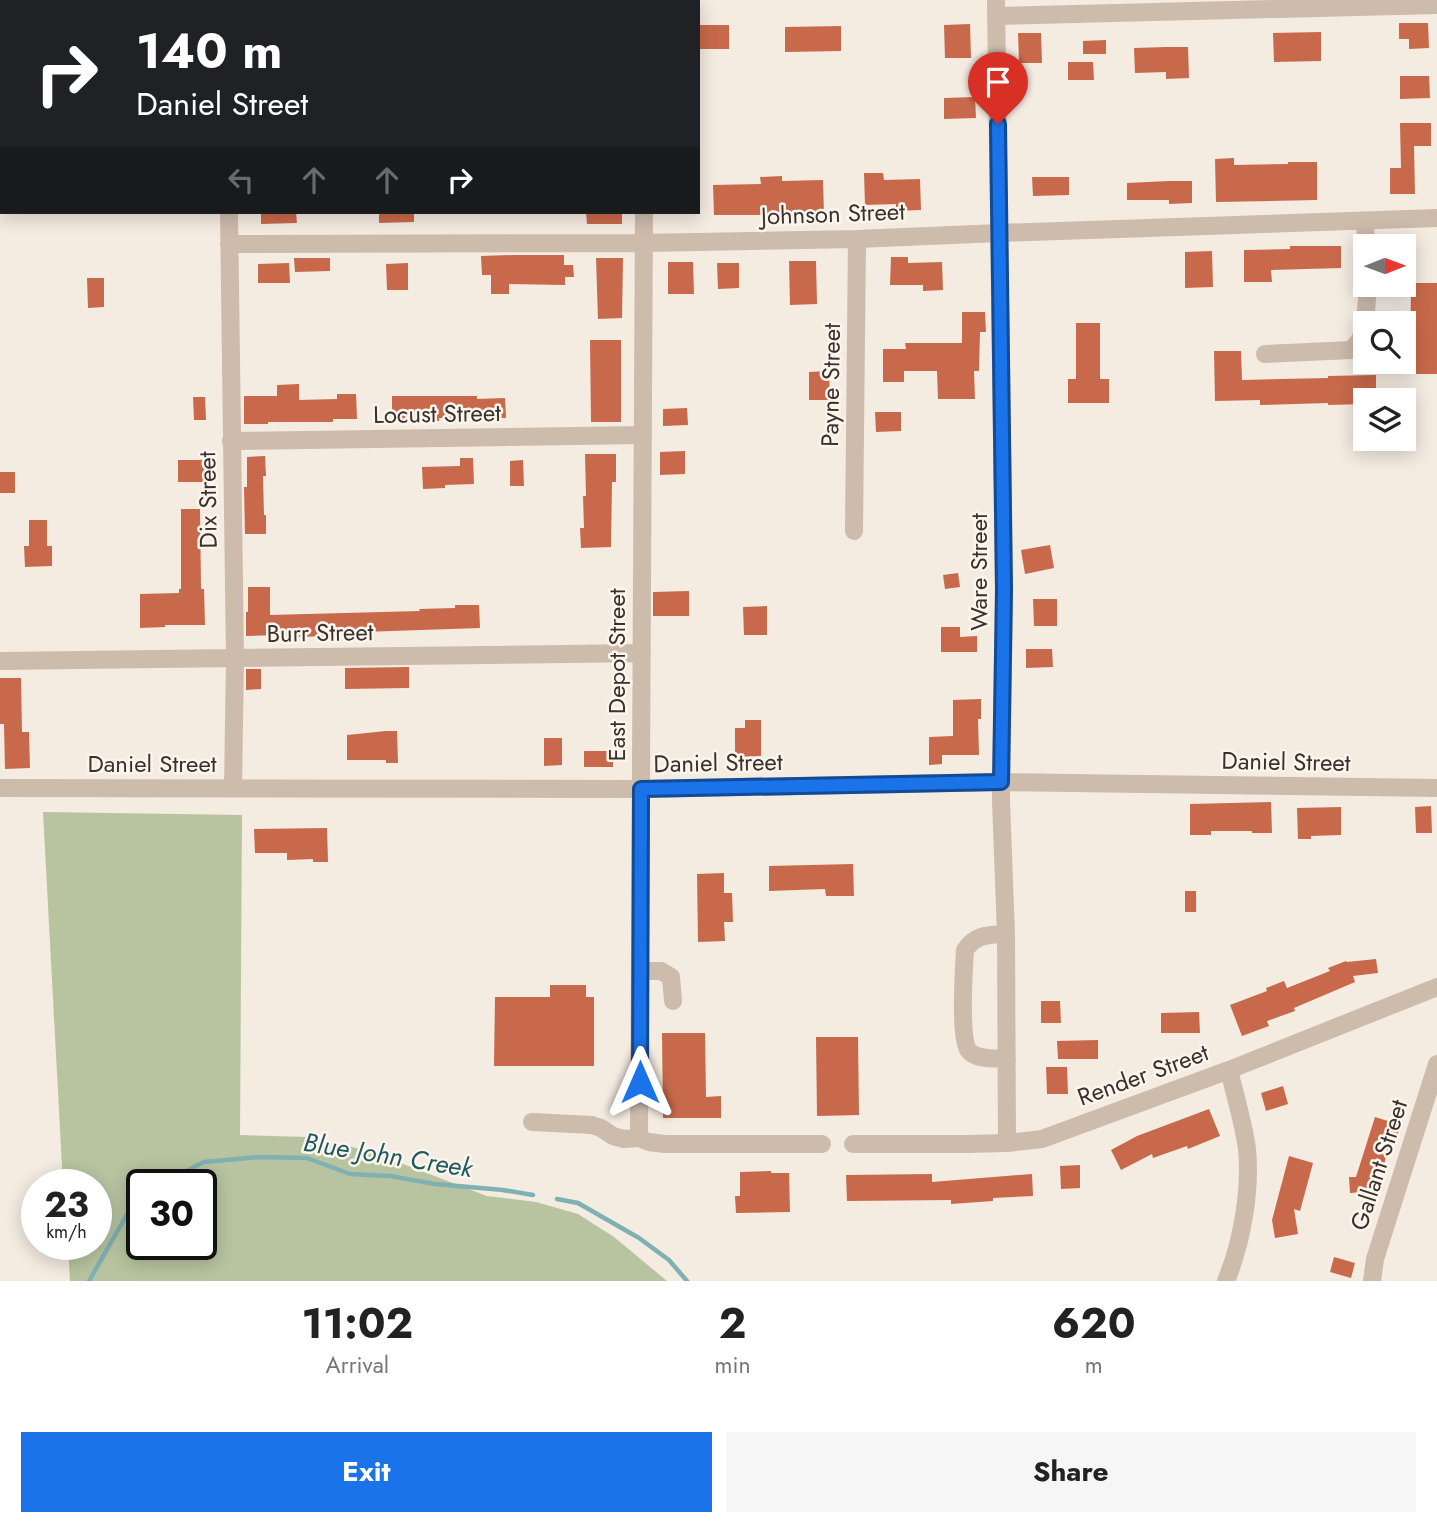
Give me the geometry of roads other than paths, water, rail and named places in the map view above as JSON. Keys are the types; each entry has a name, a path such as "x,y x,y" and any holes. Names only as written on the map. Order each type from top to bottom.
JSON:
{"street":[{"path":"996,8 1437,5"},
{"name":"Ware Street","path":"996,8 1004,590 1001,782 1006,933 1007,1143"},
{"name":"Dix Street","path":"229,214 235,659 233,788"},
{"name":"East Depot Street","path":"639,1138 644,214"},
{"name":"Johnson Street","path":"229,244 644,243 856,239 1437,218"},
{"path":"1365,220 1366,234"},
{"name":"Payne Street","path":"854,531 856,239"},
{"path":"1265,354 1353,349"},
{"name":"Locust Street","path":"231,441 643,435"},
{"name":"Burr Street","path":"0,661 642,653"},
{"name":"Daniel Street","path":"0,788 641,789 1001,782 1437,788"},
{"path":"1006,933 984,935 971,941 965,950 964,1042 969,1051 979,1057 1007,1059"},
{"path":"640,971 661,971 671,977 673,1001"},
{"name":"Render Street","path":"853,1144 1007,1143 1042,1139 1230,1070 1437,987"},
{"name":"Gallant Street","path":"1372,1281 1375,1259 1437,1064"},
{"path":"1226,1281 1235,1259 1247,1198 1247,1149 1230,1070"},
{"path":"532,1122 592,1125 624,1139 639,1138 666,1144 822,1144"}],"waterway":[{"name":"Blue John Creek","path":"190,1169 204,1162 258,1157 307,1158 350,1174 390,1176 533,1195"},
{"name":"Blue John Creek","path":"557,1199 578,1203 639,1238 669,1260 687,1281"},
{"name":"Blue John Creek","path":"89,1281 126,1216"}]}
